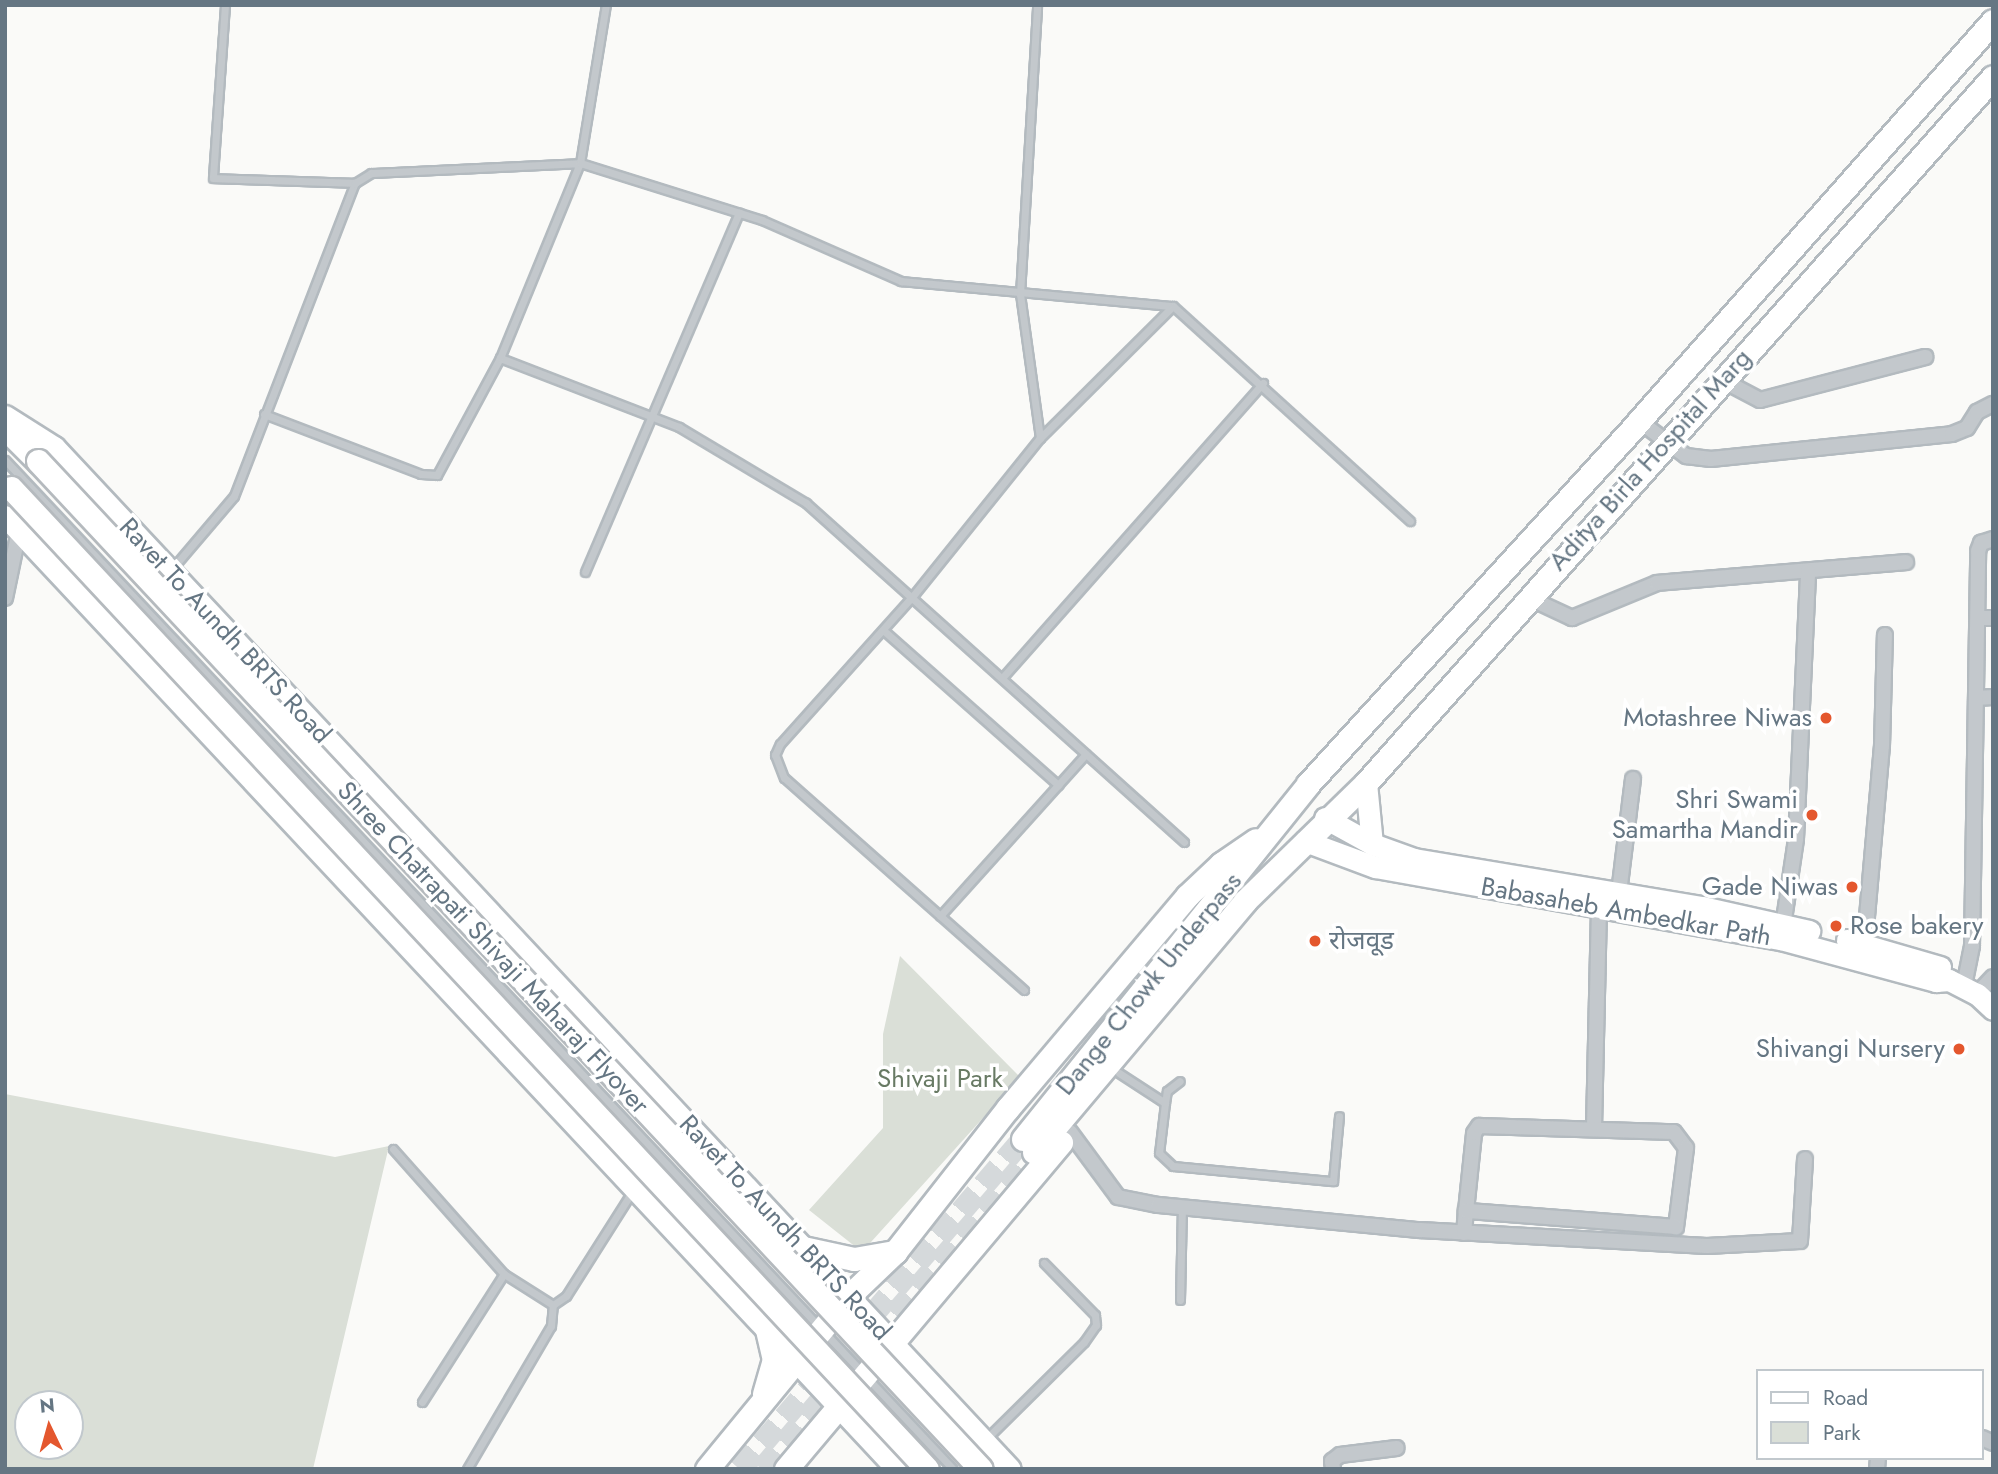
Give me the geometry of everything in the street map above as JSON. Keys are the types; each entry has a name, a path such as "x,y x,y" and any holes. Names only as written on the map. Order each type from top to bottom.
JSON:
{"main road":[{"name":"Aditya Birla Hospital Marg","path":"1273,828 1308,784 1639,421 1993,21"},
{"name":"Aditya Birla Hospital Marg","path":"1305,841 1325,818 1366,783 1527,597 1993,77"},
{"name":"Shree Chatrapati Shivaji Maharaj Flyover","path":"5,428 981,1469"},
{"name":"Shree Chatrapati Shivaji Maharaj Flyover","path":"8,486 927,1469"},
{"path":"707,1469 849,1296 895,1252 1008,1108 1187,896 1221,863 1273,828"},
{"name":"Dange Chowk Underpass","path":"1273,828 1028,1146 1245,901 1305,841"},
{"path":"786,1469 891,1341 1236,935 1245,901"},
{"path":"803,1248 854,1259 895,1252"},
{"path":"762,1400 774,1360 767,1329"}],"street":[{"path":"1721,380 1760,400 1925,356"},
{"path":"1639,421 1686,456 1711,459 1952,434 1967,428 1977,412 1993,404"},
{"name":"Ravet To Aundh BRTS Road","path":"5,416 54,447 1010,1469"},
{"path":"5,598 12,523"},
{"path":"12,523 798,1360 897,1469"},
{"path":"1977,994 1972,946 1976,698 1985,618 1978,551 1981,542 1993,539"},
{"path":"1527,597 1572,618 1657,583 1906,562"},
{"path":"1782,932 1796,839 1808,571"},
{"path":"1864,952 1880,783 1885,635"},
{"path":"1976,698 1993,697"},
{"path":"1594,1128 1611,905 1633,779"},
{"path":"1366,783 1372,844"},
{"name":"Babasaheb Ambedkar Path","path":"1325,818 1372,844 1413,859 1611,905"},
{"name":"Babasaheb Ambedkar Path","path":"1305,841 1376,867 1782,932 1864,952 1977,994"},
{"path":"1977,994 1993,977"},
{"path":"1464,1233 1466,1210 1474,1133 1479,1126 1674,1132 1680,1136 1686,1148 1676,1227 1466,1210"},
{"path":"1070,1132 1118,1197 1182,1207 1464,1233 1707,1246 1800,1241 1805,1159"},
{"path":"1333,1469 1332,1461 1340,1455 1397,1448"}],"lane":[{"path":"225,5 213,178 355,183 371,173 580,163 738,213 901,281 1020,294 1159,301 1173,306 1263,383 1410,521"},
{"path":"264,414 421,474 437,475 500,358 580,163 606,5"},
{"path":"1037,5 1020,294 1040,438"},
{"path":"169,572 228,507 355,183"},
{"path":"584,572 653,418 738,213"},
{"path":"1024,990 777,768 775,755 780,744 912,597 1040,438 1173,306"},
{"path":"500,358 690,433 806,503 1184,842"},
{"path":"1002,678 1263,383"},
{"path":"5,460 953,1469"},
{"path":"883,630 1058,785"},
{"path":"940,916 1086,754"},
{"path":"1119,1073 1165,1103"},
{"path":"1180,1081 1167,1091 1159,1153 1163,1161 1333,1181 1339,1116"},
{"path":"393,1149 504,1274 553,1305"},
{"path":"467,1469 551,1326 553,1305 566,1296 634,1188"},
{"path":"1180,1300 1182,1207"},
{"path":"984,1440 1084,1342 1096,1325 1095,1315 1044,1263"},
{"path":"422,1402 504,1274"}],"green space":[{"name":"Shivaji Park","path":"900,956 1020,1077 862,1252 809,1210 883,1128 883,1034"},
{"path":"5,1094 335,1157 389,1146 313,1469 5,1469"}],"tunnel":[{"path":"740,1469 1023,1139"},
{"path":"762,1469 1034,1152"}],"place":[{"name":"Motashree Niwas","path":"1826,718"},
{"name":"Shri Swami Samartha Mandir","path":"1812,815"},
{"name":"Gade Niwas","path":"1852,887"},
{"name":"Rose bakery","path":"1836,926"},
{"name":"रोजवूड","path":"1315,941"},
{"name":"Shivangi Nursery","path":"1959,1049"}]}
